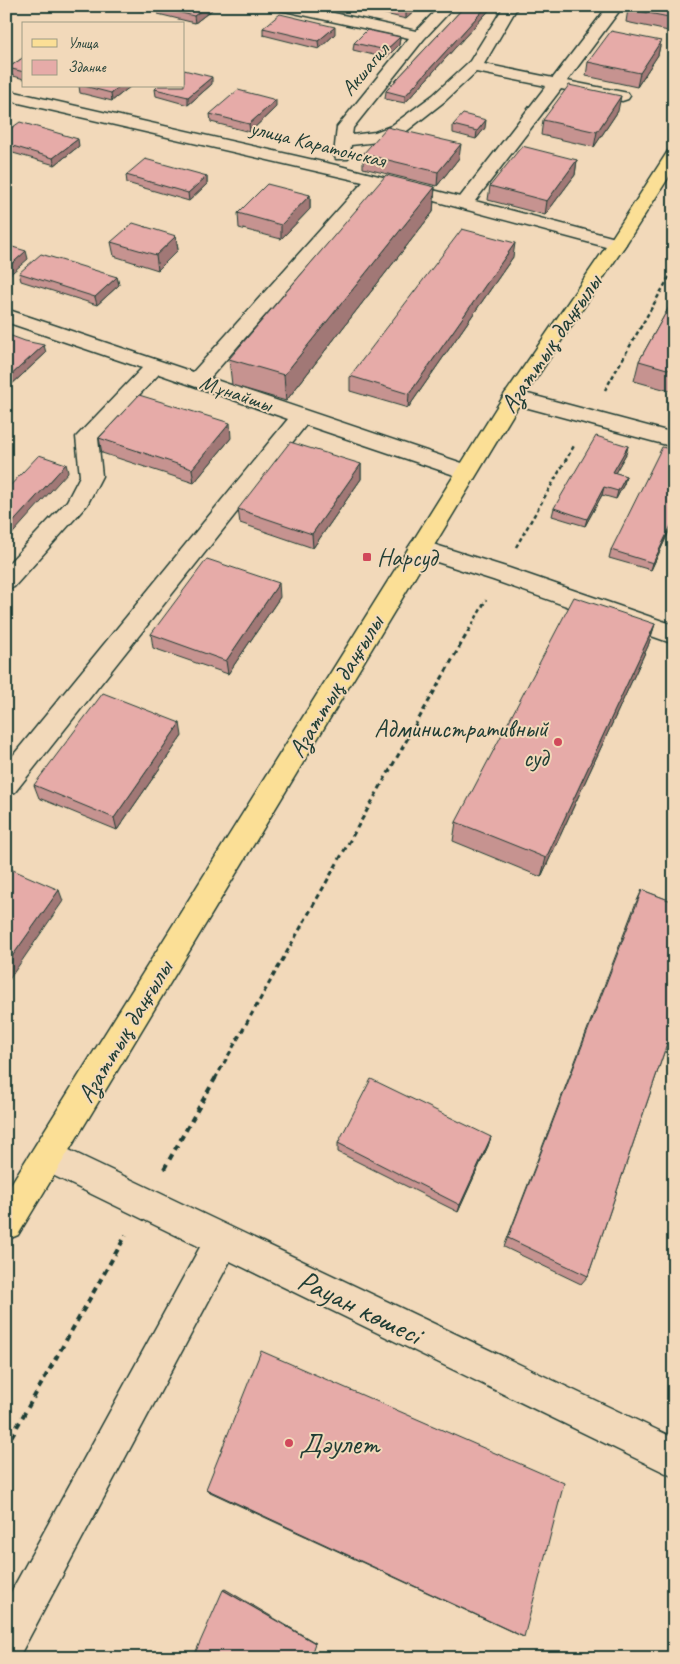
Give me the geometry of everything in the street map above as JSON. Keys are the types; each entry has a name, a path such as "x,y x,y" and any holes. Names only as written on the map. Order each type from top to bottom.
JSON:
{"main road":[{"name":"Азаттық даңғылы","path":"6,1223 466,472 513,397 617,244 674,155"}],"street":[{"path":"280,6 419,36"},
{"name":"Акшагил","path":"340,171 345,127 419,36 448,6"},
{"path":"343,141 378,137 397,130 439,98 476,64 511,6"},
{"path":"464,204 616,6"},
{"path":"473,67 622,96"},
{"name":"улица Каратонская","path":"6,95 340,171 617,244"},
{"path":"198,380 374,180"},
{"name":"Мұнайшы","path":"6,315 466,472"},
{"path":"6,581 76,505 91,476 87,437 156,366"},
{"path":"513,397 674,440"},
{"path":"6,784 302,416"},
{"path":"420,548 501,574 674,635"},
{"name":"Рауан көшесі","path":"48,1156 674,1458"},
{"path":"6,1641 222,1241"}],"path":[{"path":"6,1446 674,269"}],"building":[{"path":"158,6 207,6 194,16"},
{"path":"383,6 412,6 406,12"},
{"path":"465,6 487,6 405,96 386,91"},
{"path":"630,6 674,6 674,18 628,9"},
{"path":"280,14 335,27 318,41 263,28"},
{"path":"367,30 400,37 386,50 354,43"},
{"path":"611,31 661,41 640,73 588,62"},
{"path":"22,58 22,72 8,68"},
{"path":"185,70 212,77 188,97 155,89 185,88"},
{"path":"569,85 621,96 597,132 543,120"},
{"path":"92,88 117,88 111,93"},
{"path":"238,90 276,100 249,124 210,114"},
{"path":"463,114 486,120 477,131 453,125"},
{"path":"20,122 78,139 53,158 6,144 6,132"},
{"path":"387,127 461,144 438,172 363,154"},
{"path":"522,146 577,160 547,201 490,186"},
{"path":"145,159 207,176 188,193 126,175"},
{"path":"386,175 435,187 284,375 229,359"},
{"path":"267,184 310,195 281,225 238,213"},
{"path":"133,223 176,236 156,255 111,242"},
{"path":"462,229 515,243 409,394 350,376"},
{"path":"6,245 26,251 6,269"},
{"path":"41,254 117,277 95,297 19,273"},
{"path":"674,298 674,371 639,361"},
{"path":"6,334 44,345 9,377 6,376"},
{"path":"139,395 230,423 192,469 99,438"},
{"path":"596,436 628,446 613,472 626,476 618,491 604,487 587,519 554,508"},
{"path":"290,442 361,464 312,534 238,509"},
{"path":"662,447 674,450 674,519 653,563 611,550"},
{"path":"39,455 66,464 6,530 6,490"},
{"path":"207,559 279,583 226,661 151,634"},
{"path":"574,597 655,624 546,858 456,822"},
{"path":"103,693 180,723 114,818 34,785"},
{"path":"6,867 59,890 6,965"},
{"path":"642,890 674,902 674,1023 588,1276 508,1238"},
{"path":"371,1079 491,1137 460,1205 338,1143"},
{"path":"261,1351 564,1483 524,1637 206,1489"},
{"path":"223,1590 315,1643 310,1658 193,1658"}],"place":[{"name":"Нарсуд","path":"367,557"},
{"name":"Административный суд","path":"558,742"},
{"name":"Дәулет","path":"289,1443"}]}
